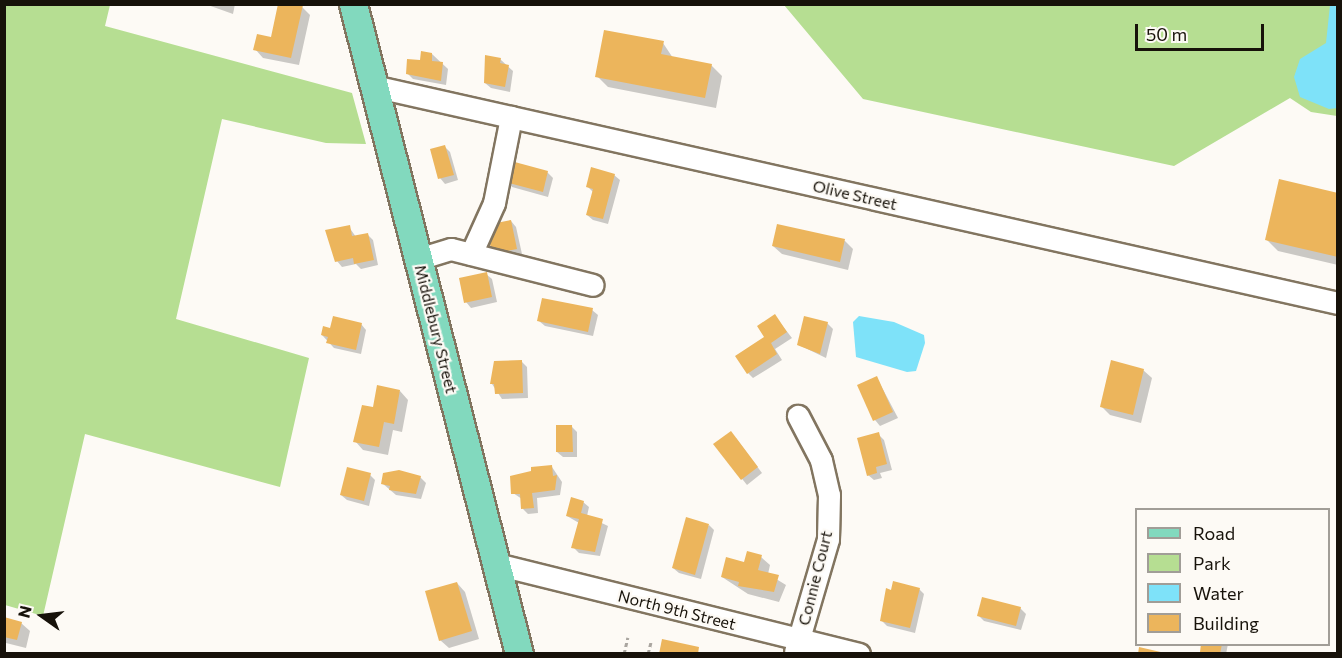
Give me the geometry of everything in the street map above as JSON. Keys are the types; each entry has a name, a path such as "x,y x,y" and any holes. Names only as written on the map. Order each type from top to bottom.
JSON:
{"main road":[{"name":"Middlebury Street","path":"353,4 519,654"}],"street":[{"name":"Olive Street","path":"374,86 1338,303"},
{"path":"471,254 494,203 511,117"},
{"path":"418,259 451,249 593,285"},
{"name":"Connie Court","path":"796,646 807,618 828,539 829,495 821,460 798,416"},
{"name":"North 9th Street","path":"496,564 796,646 859,654"}],"path":[{"path":"624,654 628,637"},
{"path":"648,654 651,642"}],"green space":[{"path":"4,5 110,5 105,26 352,93 366,144 326,143 222,119 176,319 309,358 280,487 85,434 43,616 5,605"},
{"path":"784,5 1337,5 1337,116 1311,112 1290,98 1174,166 863,99"}],"water":[{"path":"1330,5 1337,5 1338,108 1329,109 1300,97 1294,77 1300,59 1326,43"},
{"path":"859,316 894,322 924,335 925,343 916,371 907,372 856,357 853,322"}],"building":[{"path":"278,4 303,5 291,58 253,50 257,34 271,37"},
{"path":"604,30 664,41 661,54 712,64 705,98 595,77"},
{"path":"421,51 432,53 432,61 443,62 441,81 406,74 407,59 420,60"},
{"path":"485,55 501,58 500,63 509,65 505,87 484,83"},
{"path":"445,145 454,175 438,179 430,149"},
{"path":"511,161 548,171 543,192 505,182"},
{"path":"591,167 615,174 603,219 586,215 593,189 586,187"},
{"path":"1279,179 1338,193 1338,257 1265,240"},
{"path":"511,220 517,249 492,254 486,225"},
{"path":"777,224 845,239 840,262 772,246"},
{"path":"350,225 352,236 368,233 374,260 354,264 353,258 335,262 325,230"},
{"path":"487,272 492,297 464,303 459,278"},
{"path":"542,298 593,308 588,332 537,321"},
{"path":"775,314 787,332 771,343 777,354 747,374 735,356 764,337 757,326"},
{"path":"333,316 362,323 356,350 326,343 328,337 321,335 323,326 330,328"},
{"path":"804,316 828,322 820,354 797,345"},
{"path":"522,360 523,393 495,394 494,384 490,384 494,361"},
{"path":"1111,360 1144,369 1133,415 1100,407"},
{"path":"877,376 893,412 873,421 857,385"},
{"path":"377,385 400,390 394,424 384,422 379,447 353,442 362,405 373,407"},
{"path":"556,425 572,425 573,452 556,452"},
{"path":"731,431 758,467 741,480 713,444"},
{"path":"879,432 887,464 876,467 877,473 867,476 857,438"},
{"path":"552,465 553,476 557,475 555,490 532,493 534,508 521,509 520,494 511,494 510,476 531,471 531,467"},
{"path":"347,467 371,473 364,501 340,495"},
{"path":"399,470 421,476 416,494 389,490 390,486 381,484 383,473"},
{"path":"571,497 584,501 581,513 603,519 595,552 571,548 579,519 566,516"},
{"path":"686,517 709,524 695,575 672,568"},
{"path":"747,551 762,555 758,570 779,575 774,592 738,586 739,582 721,577 726,557 744,562"},
{"path":"893,581 920,588 910,628 880,621 886,588 891,590"},
{"path":"457,582 472,631 439,641 425,591"},
{"path":"982,597 1021,607 1016,626 977,616"},
{"path":"4,617 22,622 17,640 4,637"},
{"path":"662,639 699,647 698,654 659,654"},
{"path":"1201,646 1222,646 1220,654 1200,652"},
{"path":"1139,647 1165,653 1165,654 1138,654"}]}
